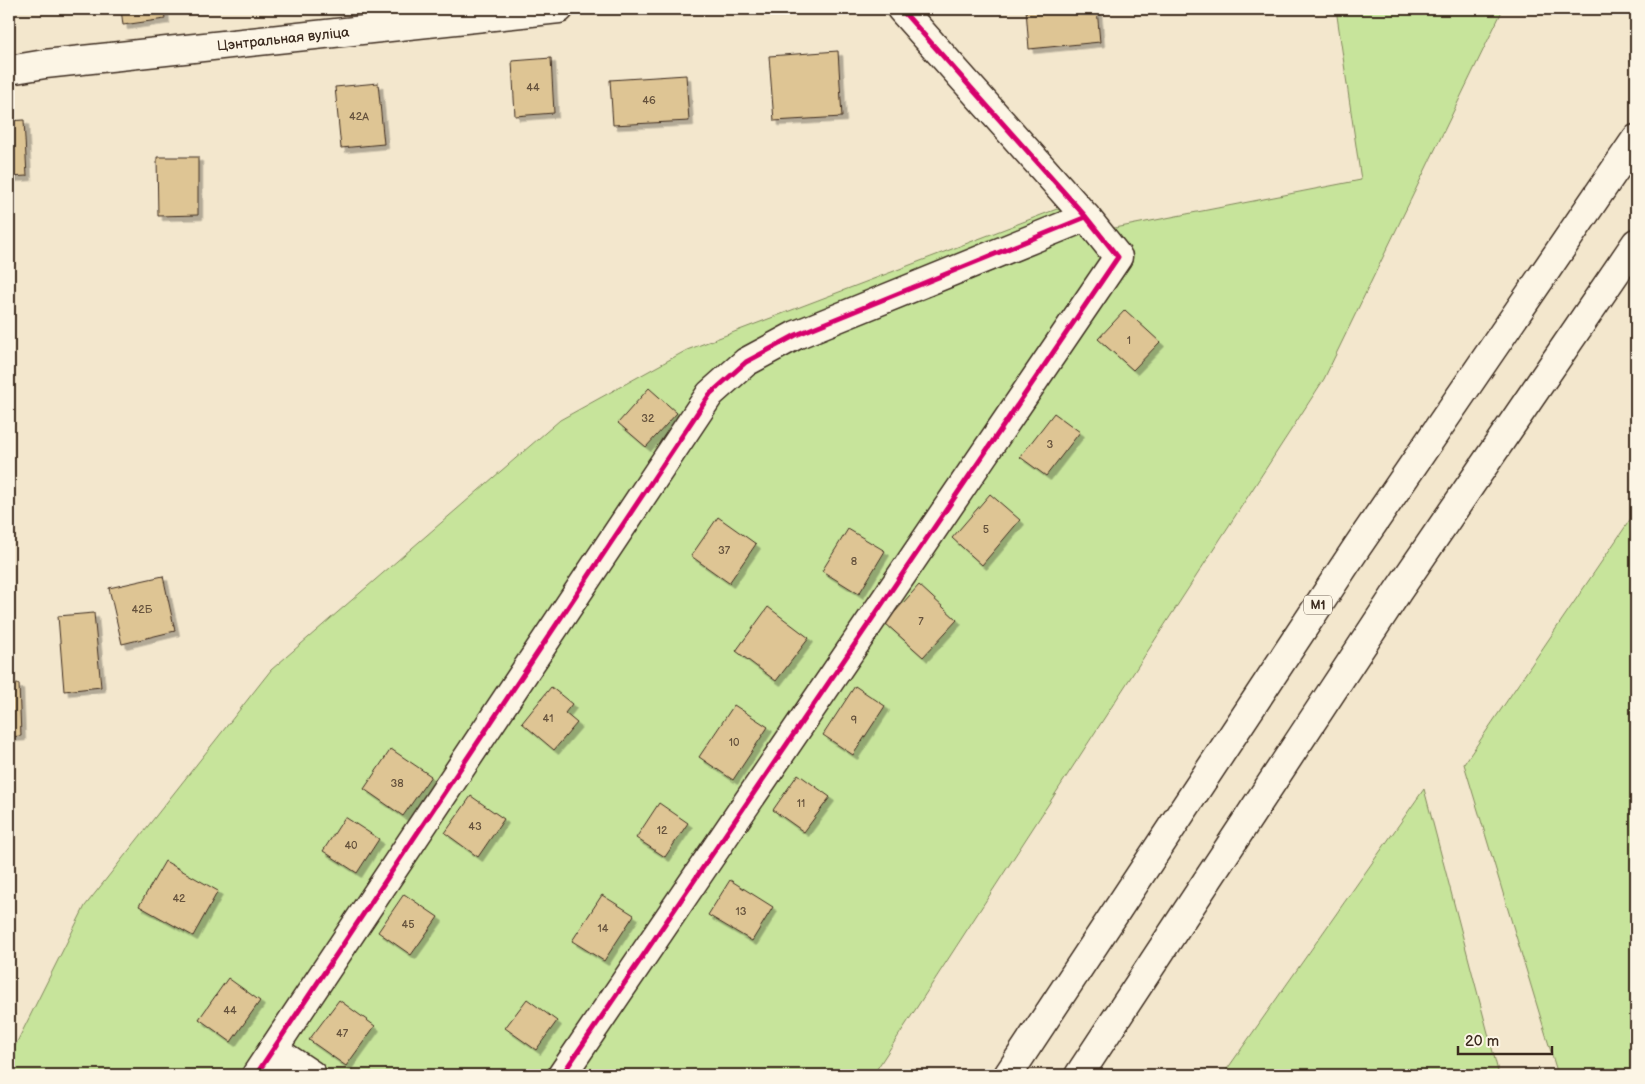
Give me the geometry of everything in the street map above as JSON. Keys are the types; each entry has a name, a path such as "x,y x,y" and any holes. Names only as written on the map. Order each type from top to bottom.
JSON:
{"main road":[{"name":"Цэнтральная вуліца","path":"9,70 45,64 559,9"},
{"path":"562,1075 1118,257 1086,218 901,9"},
{"name":"М1","path":"1008,1075 1357,547 1636,139"},
{"path":"256,1075 710,394 746,362 796,335 1086,218"},
{"path":"1079,1075 1398,591 1636,243"},
{"path":"273,1049 312,1075"}],"green space":[{"path":"1336,9 1503,9 1324,379 873,1075 9,1075 9,1058 85,906 271,670 560,420 687,350 1057,209 1115,228 1361,180"},
{"path":"1636,511 1636,1075 1558,1075 1464,764"},
{"path":"1424,789 1499,1075 1223,1075"}],"building":[{"path":"121,9 164,9 165,19 123,25"},
{"path":"1026,9 1097,9 1100,42 1029,49"},
{"path":"838,51 842,117 774,121 769,56"},
{"path":"551,58 554,113 515,116 512,61"},
{"path":"686,75 689,121 613,125 610,80"},
{"path":"378,83 384,144 341,148 335,87"},
{"path":"24,120 27,176 9,177 9,121"},
{"path":"157,157 198,157 198,215 158,216"},
{"path":"1125,310 1160,342 1133,370 1098,339"},
{"path":"649,388 677,413 646,447 618,423"},
{"path":"1054,413 1080,432 1046,476 1020,457"},
{"path":"990,494 1020,520 982,565 952,538"},
{"path":"718,517 756,544 729,583 691,556"},
{"path":"848,529 885,551 859,594 822,571"},
{"path":"163,576 175,631 122,644 109,588"},
{"path":"919,585 957,620 923,657 885,623"},
{"path":"768,607 809,638 776,681 736,651"},
{"path":"94,613 101,687 64,691 58,616"},
{"path":"19,684 21,736 9,737 9,685"},
{"path":"855,686 885,706 853,755 823,735"},
{"path":"551,687 572,704 565,713 577,723 554,750 522,723"},
{"path":"734,705 768,727 733,780 699,757"},
{"path":"391,749 431,776 403,816 364,789"},
{"path":"798,774 830,797 804,832 773,810"},
{"path":"471,796 504,819 478,857 445,833"},
{"path":"659,803 688,823 665,857 636,838"},
{"path":"345,817 379,839 357,873 323,851"},
{"path":"165,861 218,891 193,936 139,906"},
{"path":"730,880 773,907 752,941 708,915"},
{"path":"404,894 438,917 411,955 378,932"},
{"path":"602,895 634,915 604,961 572,941"},
{"path":"228,978 260,1001 231,1042 199,1019"},
{"path":"527,999 557,1021 536,1050 505,1028"},
{"path":"339,1000 375,1026 346,1066 309,1040"}],"cycle path":[{"path":"562,1075 1118,257 1086,217 901,9"},
{"path":"256,1075 710,394 746,362 796,335 1086,217"}]}
